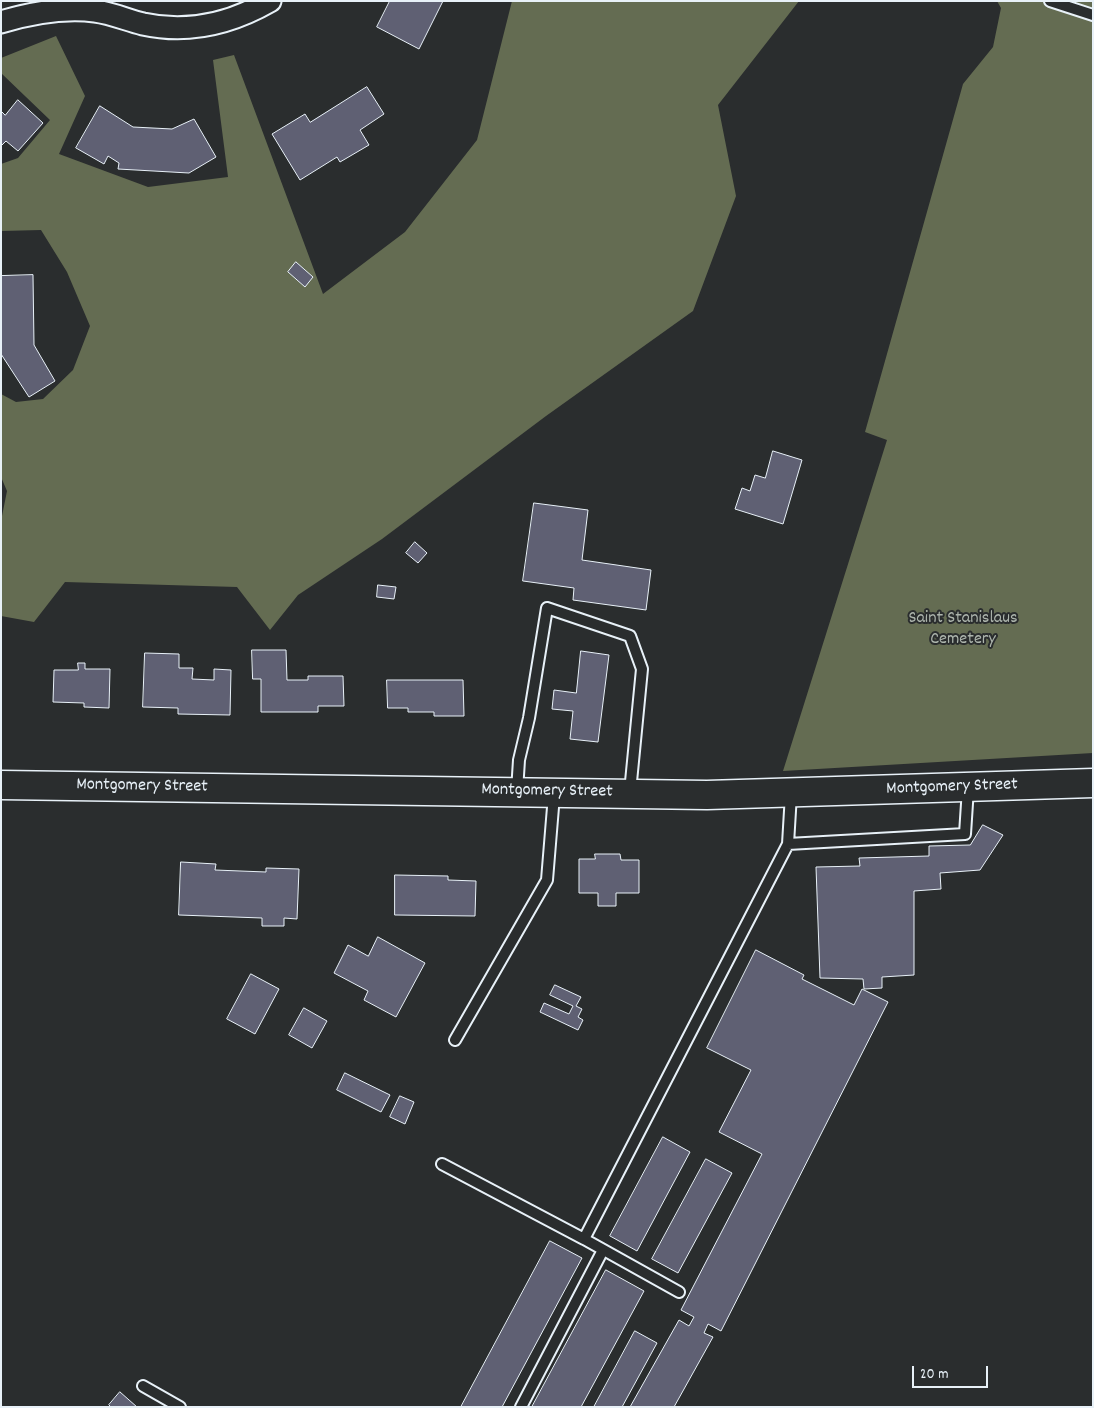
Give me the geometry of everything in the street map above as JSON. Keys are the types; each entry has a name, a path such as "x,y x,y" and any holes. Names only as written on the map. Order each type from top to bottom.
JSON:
{"main road":[{"name":"Montgomery Street","path":"1,786 516,791 707,795 1093,783"}],"street":[{"path":"1,22 46,12 71,10 96,11 161,28 202,27 240,17 270,1"}],"lane":[{"path":"1050,1 1093,15"},
{"path":"516,791 519,760 530,718 547,608 630,636 642,669 630,793"},
{"path":"788,844 966,834 968,787"},
{"path":"455,1040 547,880 554,792"},
{"path":"584,1239 788,844 791,792"},
{"path":"442,1164 679,1292"},
{"path":"521,1407 603,1250"},
{"path":"143,1386 180,1407"}],"green space":[{"path":"512,1 799,1 718,105 736,196 693,311 546,416 382,539 298,595 270,630 237,587 65,582 34,622 1,616 1,521 7,491 1,477 1,394 16,402 43,399 73,370 90,326 67,272 41,230 1,231 1,164 18,158 50,120 1,73 1,58 56,36 85,96 59,154 148,187 228,177 213,60 234,55 323,294 405,232 477,140"},
{"name":"Saint Stanislaus Cemetery","path":"997,1 1093,1 1093,753 783,771 887,440 865,432 963,84 993,47 1001,8"}],"building":[{"path":"390,1 443,1 419,49 377,27"},
{"path":"367,87 384,114 360,130 369,145 340,162 337,157 300,180 272,134 305,114 310,122"},
{"path":"18,100 43,123 18,151 6,141 1,146 1,111 5,115"},
{"path":"100,106 133,127 172,129 194,119 216,157 189,173 118,169 119,163 108,156 104,164 76,148"},
{"path":"296,262 313,277 305,287 288,272"},
{"path":"33,275 34,345 55,381 29,397 1,354 1,276"},
{"path":"773,451 802,460 783,524 735,509 742,488 750,491 755,475 765,478"},
{"path":"534,503 588,510 582,560 651,570 646,610 573,600 574,588 523,581"},
{"path":"415,542 427,553 418,563 406,553"},
{"path":"378,585 396,587 394,599 377,597"},
{"path":"252,650 286,650 287,680 308,680 308,676 343,676 344,706 318,706 318,712 261,712 261,679 253,679"},
{"path":"581,651 609,655 598,742 570,739 573,711 552,709 554,690 576,693"},
{"path":"145,653 179,654 179,668 193,668 192,679 214,680 214,669 231,670 230,715 178,714 178,708 143,707"},
{"path":"78,663 85,663 85,669 110,669 109,708 84,707 84,703 53,702 54,670 78,670"},
{"path":"387,680 463,680 464,716 434,716 434,712 408,712 408,708 388,708"},
{"path":"983,825 1003,835 980,870 940,873 941,889 914,891 914,975 882,977 882,988 864,989 863,979 820,978 816,867 860,866 859,858 929,856 929,846 970,845"},
{"path":"595,854 620,854 621,860 639,860 639,893 616,893 616,906 598,906 598,893 579,893 579,859 595,859"},
{"path":"181,862 216,864 215,870 266,872 266,868 299,869 297,919 284,918 284,926 262,926 262,918 179,915"},
{"path":"395,875 448,876 448,880 476,881 475,916 395,915"},
{"path":"378,937 425,963 396,1017 364,1000 368,991 334,973 348,945 368,956"},
{"path":"756,950 804,975 802,979 854,1005 862,989 888,1002 721,1331 708,1324 704,1333 713,1337 674,1407 630,1407 679,1320 689,1326 694,1317 681,1310 762,1154 719,1132 751,1070 707,1048"},
{"path":"251,974 279,989 255,1034 227,1019"},
{"path":"555,985 581,997 576,1006 582,1009 578,1017 583,1020 578,1030 540,1012 544,1003 569,1014 573,1006 550,995"},
{"path":"304,1008 327,1021 312,1048 289,1035"},
{"path":"345,1073 390,1095 381,1112 337,1090"},
{"path":"400,1096 414,1102 405,1124 390,1117"},
{"path":"663,1137 690,1152 637,1251 610,1236"},
{"path":"706,1159 732,1173 678,1273 652,1259"},
{"path":"550,1241 582,1258 502,1407 461,1407"},
{"path":"606,1270 644,1291 581,1407 532,1407"},
{"path":"635,1331 657,1343 622,1407 594,1407"},
{"path":"120,1392 137,1407 111,1407 109,1405"}]}
